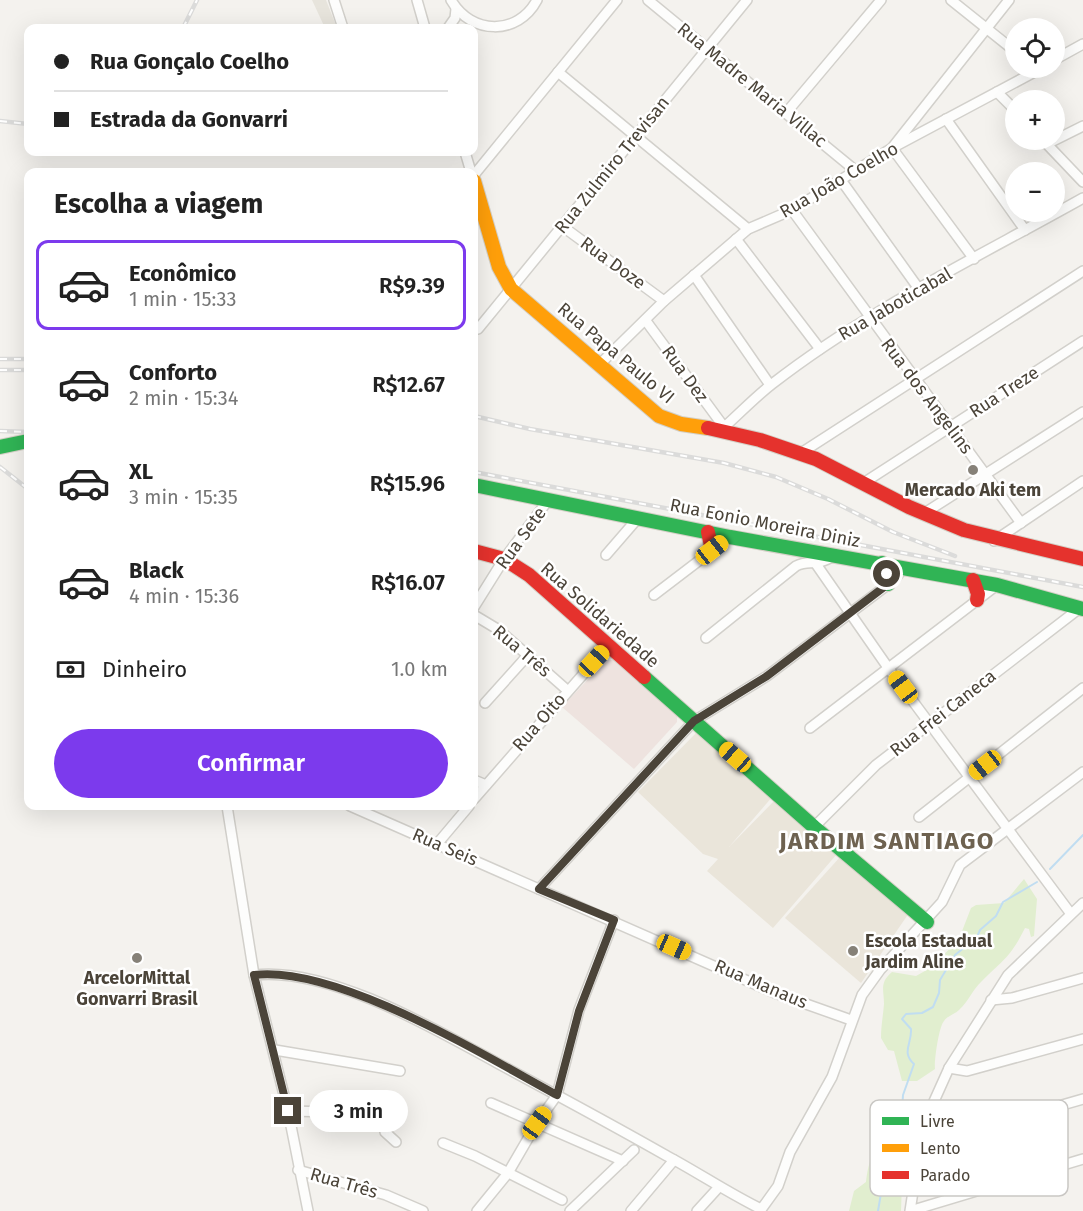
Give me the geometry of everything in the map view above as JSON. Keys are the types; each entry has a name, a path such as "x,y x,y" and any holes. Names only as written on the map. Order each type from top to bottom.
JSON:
{"street":[{"path":"334,0 342,24"},
{"path":"417,0 424,24"},
{"path":"478,25 486,27 512,24 523,18 537,0"},
{"path":"478,168 617,0"},
{"name":"Rua Madre Maria Villac","path":"648,0 856,171"},
{"name":"Rua Zulmiro Trevisan","path":"478,329 747,0"},
{"path":"786,113 881,0"},
{"path":"951,0 1005,43"},
{"path":"974,259 891,148 1009,0"},
{"path":"453,4 476,24"},
{"path":"451,24 455,18 453,4"},
{"path":"1065,54 1083,44"},
{"path":"558,72 748,229"},
{"name":"Rua João Coelho","path":"600,364 664,301 748,229 792,210 891,148 1021,78"},
{"path":"997,92 1005,100"},
{"path":"946,119 1025,230"},
{"path":"1065,134 1083,126"},
{"path":"1053,150 1083,182"},
{"path":"841,180 919,289"},
{"name":"Rua Papa Paulo VI","path":"478,194 500,267 511,289 659,416 671,422 722,429 801,453 866,482 923,514 994,541 1080,556"},
{"name":"Rua Jaboticabal","path":"722,429 770,385 820,349 919,289 1083,198"},
{"name":"Rua dos Angelins","path":"792,210 1021,523"},
{"name":"Rua Doze","path":"562,226 664,301"},
{"path":"735,239 820,349"},
{"path":"801,453 1083,272"},
{"path":"694,275 770,385"},
{"name":"Rua Dez","path":"646,321 722,429"},
{"name":"Rua Treze","path":"866,482 1083,341"},
{"path":"923,514 1083,412"},
{"path":"0,447 24,442"},
{"path":"994,541 1082,484"},
{"name":"Rua Eonio Moreira Diniz","path":"478,486 708,532 798,558 835,555 882,563 997,585 1082,608"},
{"name":"Rua Sete","path":"478,601 504,559 549,499"},
{"path":"606,555 638,518"},
{"path":"708,532 712,550"},
{"path":"654,595 730,537"},
{"name":"Rua Solidariedade","path":"478,552 504,559 529,575 607,647 927,922"},
{"path":"821,566 835,555"},
{"path":"706,638 774,587 798,558 821,566 889,669 1071,914"},
{"path":"882,563 888,584"},
{"path":"539,889 694,721 742,692 851,614 888,584 904,567"},
{"path":"973,580 977,600"},
{"path":"810,728 997,585"},
{"name":"Rua Frei Caneca","path":"814,827 876,765 1082,608"},
{"name":"Rua Três","path":"478,617 499,630 529,654 567,690"},
{"name":"Rua Oito","path":"478,794 607,647"},
{"path":"485,703 529,654"},
{"path":"919,818 1083,688"},
{"path":"254,975 274,972 337,987 426,1025 557,1095 674,1160 717,1188 761,1210 778,1186 790,1152 832,1077 862,995 880,970 927,922 942,902 960,866 1083,772"},
{"path":"478,782 486,785"},
{"path":"227,810 254,975 275,1050 308,1211"},
{"name":"Rua Seis","path":"359,810 539,889"},
{"path":"437,844 466,810"},
{"name":"Rua Manaus","path":"539,889 614,920 775,993 851,1020"},
{"path":"935,1100 949,1068 991,999 1015,967 1083,903"},
{"path":"477,1211 508,1173 537,1123 557,1095 579,1011 614,920"},
{"path":"991,999 1012,998 1083,978"},
{"path":"949,1068 967,1071 1083,1039"},
{"path":"275,1050 400,1071"},
{"path":"1068,1103 1083,1099"},
{"path":"491,1103 623,1161"},
{"path":"288,1111 384,1113 385,1132 396,1142"},
{"path":"442,1143 562,1200"},
{"path":"570,1211 634,1150"},
{"path":"1068,1164 1083,1159"},
{"path":"631,1211 674,1160"},
{"name":"Rua Três","path":"298,1170 386,1195 423,1211"},
{"path":"697,1211 717,1188"},
{"path":"912,1196 910,1211 960,1196"}],"shaded area":[{"path":"312,0 326,0 335,24 323,24"},
{"path":"606,660 615,660 677,712 677,722 634,769 562,707"},
{"path":"696,733 773,796 729,847 775,800 837,854 773,928 707,871 718,859 703,854 638,792"},
{"name":"Escola Estadual Jardim Aline","path":"841,856 909,913 861,983 785,918"}],"green space":[{"path":"1024,879 1037,899 1034,936 1031,937 1029,929 1025,928 1006,957 979,984 962,1007 944,1021 937,1044 935,1069 917,1081 902,1081 894,1051 888,1050 881,1038 885,980 892,972 916,976 932,967 959,939 971,908 976,905 1004,903"},
{"path":"870,1162 870,1196 902,1196 901,1211 849,1211 854,1191 866,1182"}],"waterway":[{"path":"1050,869 1083,835"},
{"path":"903,1100 914,1064 908,1056 911,1029 902,1019 906,1014 922,1013 933,1007 939,993 940,980 955,955 977,937 980,930 996,916 1003,902 1037,882"},
{"path":"878,1211 881,1196"}],"railway":[{"path":"185,24 197,0"},
{"path":"0,121 24,124"},
{"path":"0,359 24,359"},
{"path":"0,370 24,370"},
{"path":"478,417 530,429 724,463 776,477 828,499 893,532 955,556"},
{"path":"0,431 24,432"},
{"path":"0,467 24,486"},
{"path":"478,473 1083,587"}],"traffic: fast":[{"path":"0,447 24,442"},
{"path":"478,486 730,537 997,585 1083,609"},
{"path":"882,563 888,584"},
{"path":"644,677 814,827 927,922"}],"traffic: slow":[{"path":"478,195 499,267 511,289 659,416 681,424 708,428"}],"traffic: jam":[{"path":"708,428 760,440 816,459 909,507 964,530 1083,559"},
{"path":"708,532 712,550"},
{"path":"478,552 504,559 529,575 644,677"},
{"path":"973,580 978,594 977,600"}],"place":[{"name":"Mercado Aki tem","path":"973,470"},
{"name":"Escola Estadual Jardim Aline","path":"853,951"},
{"name":"ArcelorMittal Gonvarri Brasil","path":"137,958"}],"district":[{"name":"JARDIM SANTIAGO","path":"887,841"}],"route":[{"path":"288,1111 275,1050 254,975 274,972 337,987 426,1025 557,1095 565,1057 579,1011 614,920 539,889 694,721 767,676 851,614 888,584 887,574"}]}
